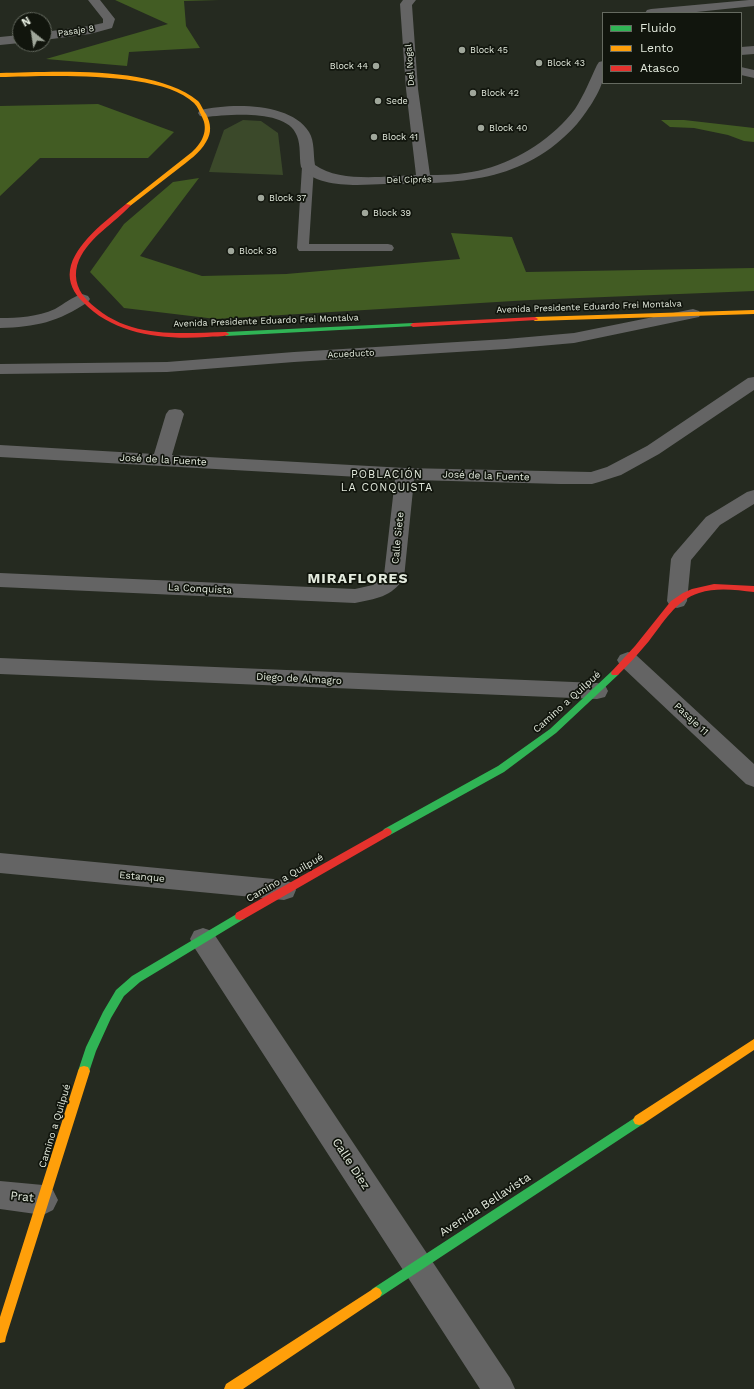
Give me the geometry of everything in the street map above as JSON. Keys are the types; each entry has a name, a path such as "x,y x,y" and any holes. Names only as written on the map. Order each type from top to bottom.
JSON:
{"street":[{"name":"Pasaje 8","path":"52,35 90,30 108,25 109,19 94,0"},
{"name":"Del Nogal","path":"410,0 406,4 412,89 424,180"},
{"path":"661,12 754,3"},
{"path":"0,41 12,39"},
{"path":"742,51 754,50"},
{"name":"Del Ciprés","path":"308,166 315,173 323,177 336,179 424,180 478,176 513,165 532,154 567,127 583,106 602,67"},
{"path":"742,71 754,74"},
{"path":"0,75 96,75 146,80 177,90 196,102 205,113 246,110 282,117 293,122 304,135 308,166"},
{"name":"Avenida Presidente Eduardo Frei Montalva","path":"205,113 209,130 204,144 103,228 87,244 77,259 72,273 75,286 82,299 101,315 115,322 147,332 177,336 699,313 754,312"},
{"path":"0,323 29,323 43,320 60,314 82,299"},
{"name":"Acueducto","path":"0,369 167,367 294,357 506,344 574,338 699,313"},
{"name":"José de la Fuente","path":"0,451 405,474 592,478 614,471 653,450 754,382"},
{"path":"161,460 175,414"},
{"name":"Calle Siete","path":"394,578 405,474"},
{"path":"677,601 681,559 713,521 754,496"},
{"name":"La Conquista","path":"0,580 355,596 379,591 394,578"},
{"name":"Camino a Quilpué","path":"0,1337 90,1051 110,1009 120,993 136,979 284,890 501,769 553,731 597,691 628,660 677,601 694,592 712,587 731,586 754,588"},
{"name":"Pasaje 11","path":"628,660 754,778"},
{"name":"Diego de Almagro","path":"0,666 597,691"},
{"name":"Estanque","path":"0,863 284,890"},
{"name":"Calle Diez","path":"203,939 499,1389"},
{"name":"Avenida Bellavista","path":"232,1389 417,1265 754,1044"},
{"name":"Prat","path":"0,1195 44,1200"}],"lane":[{"path":"308,166 303,248 388,248"}],"green space":[{"path":"115,0 219,0 184,1 186,26 200,48 129,52 127,66 46,59 168,24"},
{"path":"98,104 174,132 148,158 40,158 0,196 0,106"},
{"path":"243,120 261,121 278,133 283,175 209,172 224,130"},
{"path":"661,120 684,120 754,128 754,142 744,141 728,135 694,128 670,127"},
{"path":"199,178 140,256 202,276 286,274 460,259 451,233 512,237 526,272 754,268 754,291 530,300 216,319 124,308 90,272 124,224 173,182"}],"traffic: fast":[{"path":"226,334 413,325"},
{"path":"387,832 501,769 553,731 615,673"},
{"path":"84,1071 90,1051 107,1015 120,993 136,979 240,916"},
{"path":"376,1293 639,1120"}],"traffic: slow":[{"path":"0,75 82,75 148,81 176,90 197,103 207,121 207,135 201,146 128,205"},
{"path":"535,319 754,312"},
{"path":"639,1120 754,1044"},
{"path":"0,1337 84,1071"},
{"path":"231,1389 376,1293"}],"traffic: jam":[{"path":"128,205 106,223 80,252 74,265 73,279 81,297 100,314 112,321 137,330 177,336 226,334"},
{"path":"413,325 535,319"},
{"path":"615,673 627,661 672,606 686,595 695,591 714,587 754,589"},
{"path":"240,916 387,832"}],"place":[{"name":"Block 45","path":"462,50"},
{"name":"Block 43","path":"539,63"},
{"name":"Block 44","path":"376,66"},
{"name":"Block 42","path":"473,93"},
{"name":"Sede","path":"378,101"},
{"name":"Block 40","path":"481,128"},
{"name":"Block 41","path":"374,137"},
{"name":"Block 37","path":"261,198"},
{"name":"Block 39","path":"365,213"},
{"name":"Block 38","path":"231,251"}],"district":[{"name":"POBLACIÓN LA CONQUISTA","path":"387,481"},
{"name":"MIRAFLORES","path":"358,579"}]}
